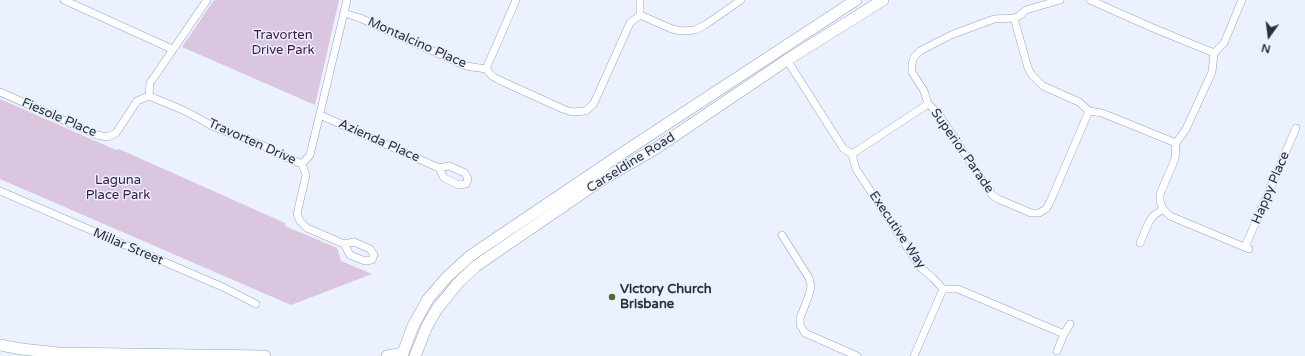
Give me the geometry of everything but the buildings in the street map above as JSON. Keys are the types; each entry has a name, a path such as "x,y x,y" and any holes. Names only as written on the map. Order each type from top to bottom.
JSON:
{"main road":[{"name":"Carseldine Road","path":"403,355 413,326 428,299 447,277 470,256 627,150 856,0"},
{"name":"Carseldine Road","path":"415,356 431,318 442,301 476,266 603,178 655,149 787,60 882,1"},
{"path":"419,344 424,356"},
{"path":"0,345 59,353 265,356"},
{"path":"387,356 403,355"}],"street":[{"path":"64,0 172,49"},
{"path":"149,96 150,83 207,0"},
{"name":"Travorten Drive","path":"149,96 183,110 212,126 264,146 302,164 310,155 347,0"},
{"path":"516,0 486,70 499,80 572,112 586,111 594,103 630,23 640,15"},
{"path":"640,0 640,15"},
{"path":"640,15 672,29 682,31 695,30 705,25 741,0"},
{"name":"Superior Parade","path":"1060,0 1026,10 1014,18 994,19 951,35 920,51 914,57 912,72 924,91 928,104 938,113 992,195 1031,213 1039,213 1046,209 1050,202 1089,111"},
{"path":"1090,0 1214,53"},
{"path":"1140,243 1153,216 1163,209 1160,201 1160,194 1174,159 1176,143 1186,129 1212,72 1214,53 1224,43 1242,0"},
{"name":"Montalcino Place","path":"344,13 360,18 466,66 486,70"},
{"path":"1014,18 1028,68 1032,75 1043,86 1079,102 1089,111 1102,113 1176,143"},
{"name":"Executive Way","path":"787,60 843,148 852,154 856,169 921,268 943,288"},
{"name":"Fiesole Place","path":"0,92 97,135 108,137 116,133 137,101 149,96"},
{"path":"852,154 928,104"},
{"name":"Azienda Place","path":"320,115 439,168"},
{"name":"Happy Place","path":"1163,209 1170,216 1247,248 1296,128"},
{"path":"302,164 306,175 297,214 300,221 307,228 344,244"},
{"name":"Millar Street","path":"0,191 218,285 256,304"},
{"path":"782,235 809,278 811,286 800,318 800,325 805,333 857,356"},
{"path":"914,356 943,288 958,289 1064,334"},
{"path":"1058,351 1064,334 1070,324"}],"green space":[{"name":"Travorten Drive Park","path":"214,0 339,0 315,105 182,47"},
{"name":"Laguna Place Park","path":"0,99 116,150 119,149 285,223 285,226 337,248 341,261 372,274 291,305 0,179"}],"place":[{"name":"Victory Church Brisbane","path":"612,297"}]}
